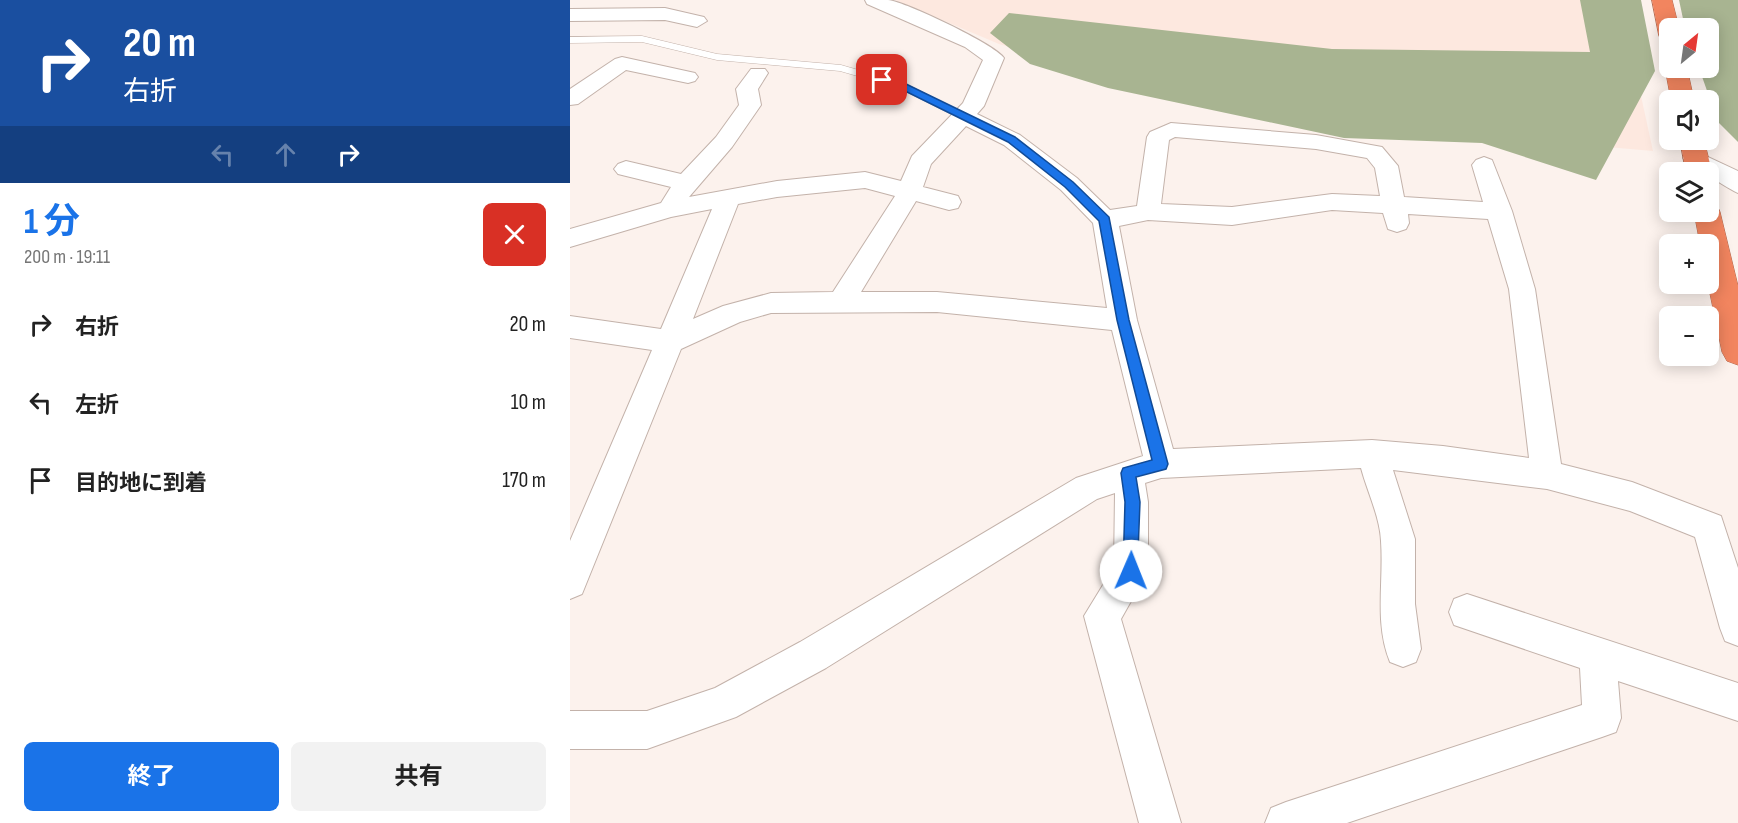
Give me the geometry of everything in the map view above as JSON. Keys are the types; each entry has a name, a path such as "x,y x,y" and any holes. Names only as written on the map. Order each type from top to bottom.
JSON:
{"highway":[{"path":"1662,0 1666,18"},
{"path":"1709,222 1738,352"}],"street":[{"path":"841,301 910,191 920,161 965,117 973,106 994,58 972,43 874,0"},
{"path":"570,15 665,14 697,21"},
{"path":"570,99 580,84 622,63 688,77"},
{"path":"670,209 686,183 724,142 750,105 747,89 758,73"},
{"path":"965,117 1011,140 1069,184 1105,220 1123,320 1144,468 1132,502 1131,571 1102,616 1160,823"},
{"path":"1148,212 1158,137 1171,130 1263,140 1316,142 1374,152 1386,166 1396,214"},
{"path":"1695,156 1729,176 1738,185"},
{"path":"1484,165 1500,211 1522,289 1547,475"},
{"path":"626,169 686,183"},
{"path":"570,238 670,209 728,200 777,189 865,180 949,202"},
{"path":"570,582 728,200"},
{"path":"1105,220 1148,212 1232,216 1332,202 1396,214 1500,211"},
{"path":"570,327 670,341 733,313 771,303 841,301 937,302 1123,320"},
{"path":"1372,454 1398,539 1397,604 1403,649"},
{"path":"570,730 647,730 723,704 813,655 1087,488 1144,468 1372,454 1443,460 1547,475 1632,497 1709,527 1738,628"},
{"path":"1467,612 1738,702"},
{"path":"1286,823 1602,718 1598,655"}],"lane":[{"path":"570,40 642,39 726,58 841,68 903,86 965,117"}],"shaded area":[{"path":"895,0 1620,0 1653,151 1248,116 999,44"}],"green space":[{"path":"1580,0 1641,0 1655,71 1596,180 1482,143 1344,138 1108,88 1030,64 990,33 1009,13 1332,49 1590,52"},
{"path":"1679,0 1738,0 1738,142 1719,123 1719,90 1707,90 1703,78 1719,78 1719,18 1683,18"}],"route":[{"path":"882,80 903,86 1011,140 1069,184 1105,220 1123,320 1161,464 1128,473 1132,502 1131,571"}]}
